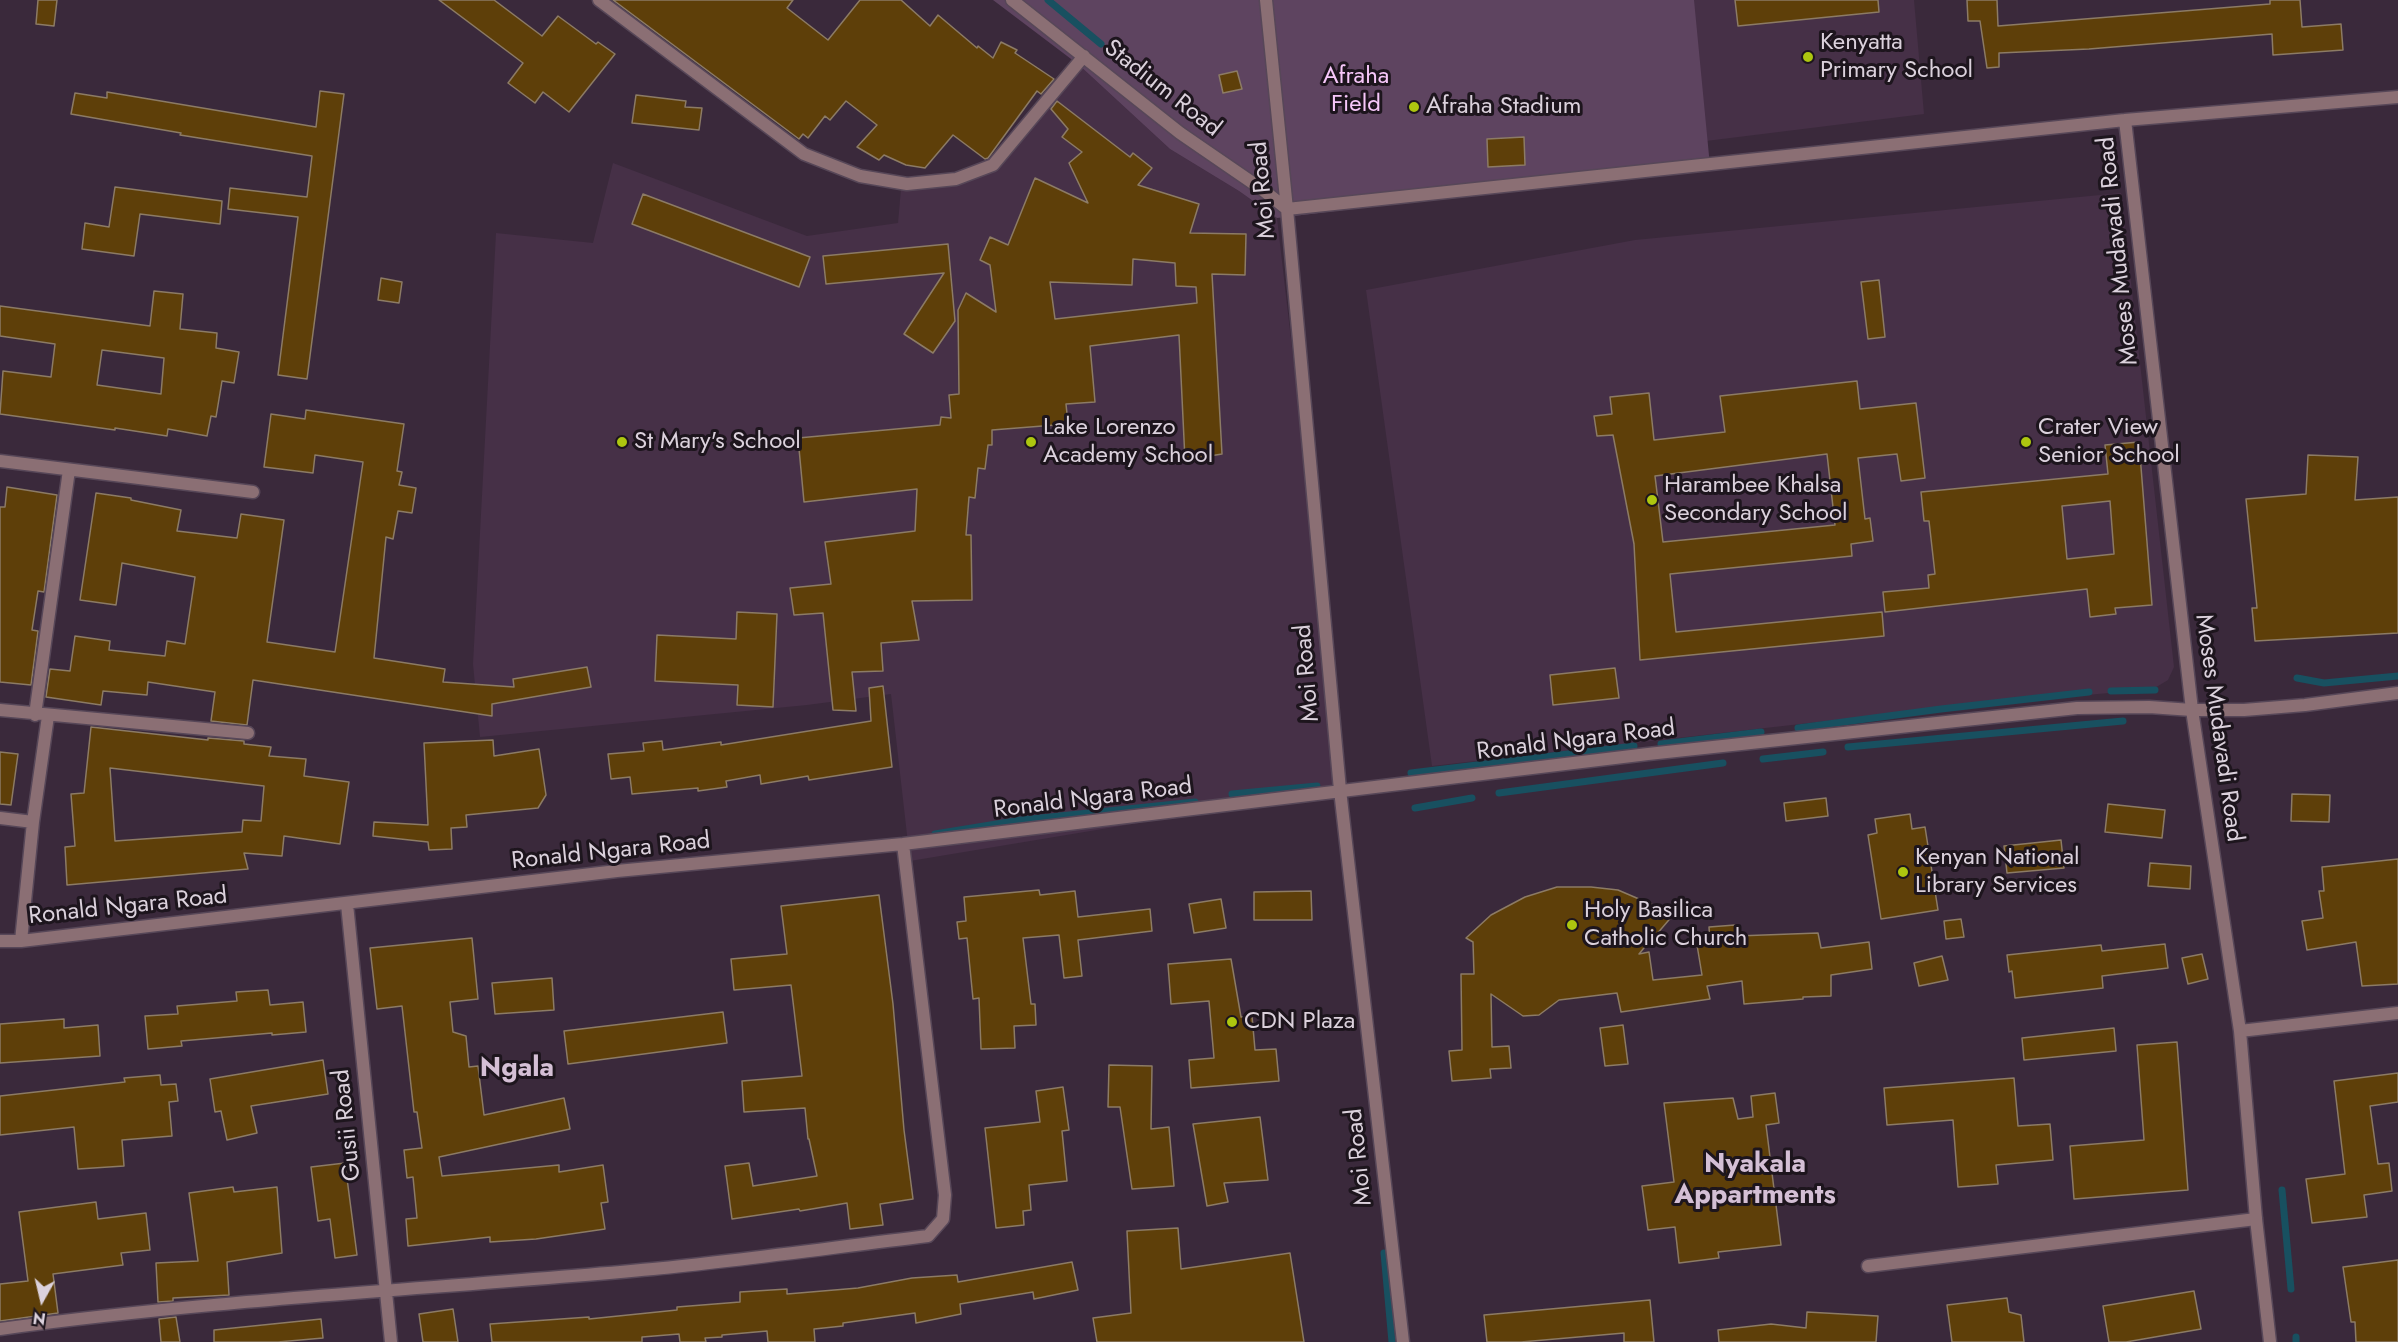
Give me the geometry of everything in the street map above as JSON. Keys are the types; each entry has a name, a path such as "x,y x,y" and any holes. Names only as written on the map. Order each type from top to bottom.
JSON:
{"street":[{"path":"598,0 804,154 860,176 907,184 956,179 993,165 1084,56"},
{"name":"Stadium Road","path":"1012,0 1180,133 1263,189 1287,209"},
{"name":"Moi Road","path":"1266,0 1340,789 1402,1342"},
{"path":"1287,209 2126,120 2398,97"},
{"name":"Moses Mudavadi Road","path":"2126,120 2192,710 2240,1031 2256,1219 2270,1342"},
{"path":"0,461 253,492"},
{"path":"21,941 42,716 69,470"},
{"name":"Ronald Ngara Road","path":"0,941 21,941 617,871 903,844 1340,789 2077,708 2149,707 2244,710 2398,693"},
{"path":"0,710 42,716 248,733"},
{"path":"0,818 33,822"},
{"path":"0,1329 168,1309 655,1268 928,1236 943,1219 945,1195 903,844"},
{"name":"Gusii Road","path":"347,904 391,1342"},
{"path":"2240,1031 2398,1013"},
{"path":"1868,1266 2256,1219"}],"shaded area":[{"name":"Kenyatta Primary School","path":"1691,0 1914,0 1924,114 1706,141"},
{"name":"Lake Lorenzo Academy School","path":"1079,65 1170,149 1239,191 1277,218 1343,789 910,861 891,694 807,705 480,737 473,664 496,233 593,243 613,163 807,236 898,223 901,189 955,186 994,169"},
{"name":"Harambee Khalsa Secondary School","path":"2121,193 2174,667 2168,680 2153,689 1932,709 1432,766 1366,290 1635,240"}],"green space":[{"name":"Afraha Field","path":"993,0 1694,0 1710,166 1277,218 1239,191 1170,149 1079,65"}],"building":[{"path":"38,0 57,0 54,26 36,24"},
{"path":"439,0 494,0 542,36 558,16 596,44 598,42 615,54 569,112 543,92 535,103 508,83 523,63"},
{"path":"613,0 793,0 787,8 828,40 860,0 901,0 930,26 938,15 977,48 978,46 993,58 1001,42 1017,50 1015,53 1054,79 1041,94 1037,91 988,158 985,159 953,135 925,168 906,165 884,155 879,160 857,147 877,125 846,101 830,120 825,116 808,138 803,134 799,139"},
{"path":"1735,0 1878,0 1879,12 1738,26"},
{"path":"1967,0 1997,0 1998,26 2270,4 2270,0 2300,0 2302,27 2341,24 2343,50 2273,55 2272,34 2089,49 1999,53 1999,67 1987,68 1980,21 1968,21"},
{"path":"1237,71 1242,89 1223,93 1219,75"},
{"path":"320,91 344,94 307,379 278,375 298,217 228,209 230,188 307,197 312,156 180,135 181,133 71,114 75,93 107,98 107,92 316,127"},
{"path":"636,95 686,101 685,107 702,108 699,130 632,123"},
{"path":"1057,101 1130,157 1133,153 1152,168 1138,185 1199,204 1190,233 1246,234 1245,275 1212,274 1222,454 1185,460 1179,335 1090,346 1095,402 1066,404 1068,424 992,430 992,445 988,445 985,469 978,468 975,498 969,497 966,535 971,535 972,600 912,601 919,640 881,643 883,671 852,672 856,711 833,710 823,613 794,615 790,588 831,584 825,542 915,531 917,489 804,502 798,438 940,425 941,417 951,418 949,395 959,394 958,310 966,293 996,312 990,265 980,260 990,237 1008,245 1035,178 1088,203 1069,163 1082,152 1062,137 1068,129 1051,109","holes":["1133,259 1175,263 1176,286 1196,287 1197,303 1055,319 1050,282 1132,285"]},
{"path":"1524,137 1525,165 1488,167 1487,139"},
{"path":"115,187 222,201 220,224 140,214 134,256 82,249 85,223 109,227"},
{"path":"643,194 810,257 799,287 632,224"},
{"path":"948,244 955,321 933,353 904,334 944,273 826,284 823,256"},
{"path":"381,278 402,282 399,303 378,300"},
{"path":"1879,280 1885,337 1868,339 1861,282"},
{"path":"154,291 183,294 180,329 217,333 216,348 239,352 234,383 222,381 216,417 211,416 207,436 168,429 167,436 0,414 3,371 51,377 55,344 0,336 0,306 150,326","holes":["102,350 164,358 161,394 97,385"]},
{"path":"1857,381 1860,409 1916,403 1925,478 1901,481 1897,454 1858,458 1865,519 1870,518 1873,541 1851,544 1852,556 1670,574 1676,632 1882,612 1884,636 1640,660 1634,544 1613,435 1597,436 1594,416 1612,414 1610,397 1649,393 1654,440 1725,432 1720,396","holes":["1827,454 1835,525 1663,542 1655,476"]},
{"path":"306,410 404,424 397,471 402,472 399,485 416,488 412,513 398,511 393,539 386,537 374,658 445,669 443,682 514,687 513,679 587,667 591,687 492,704 492,716 253,680 247,725 211,721 215,692 148,682 147,695 103,691 101,705 46,697 50,669 70,671 75,636 110,641 109,650 165,656 167,641 185,644 195,577 122,563 116,605 80,600 96,493 131,498 131,500 181,510 177,531 237,538 241,514 284,520 267,642 335,652 363,462 315,455 313,473 264,467 271,414 305,419"},
{"path":"2139,442 2152,605 2115,608 2116,614 2090,617 2087,589 1885,612 1883,592 1929,588 1928,575 1935,574 1929,521 1924,521 1921,492 2108,474 2105,445","holes":["2110,501 2114,554 2067,559 2062,506"]},
{"path":"2308,455 2358,457 2355,500 2398,497 2398,633 2255,641 2252,608 2257,608 2246,499 2306,494"},
{"path":"7,487 57,495 44,592 38,591 32,630 38,631 31,685 0,682 0,507 5,507"},
{"path":"737,612 777,614 773,707 737,705 738,685 655,681 657,635 736,639"},
{"path":"1615,668 1619,698 1553,705 1550,675"},
{"path":"883,686 892,767 809,780 808,776 761,784 760,775 726,781 727,787 698,791 698,788 632,794 630,777 611,779 608,754 644,751 643,743 662,741 663,750 721,742 721,745 871,721 869,688"},
{"path":"91,727 208,740 208,738 244,741 244,744 271,747 269,756 306,759 304,776 349,782 340,844 284,836 282,856 244,853 248,869 67,885 65,847 75,846 71,794 84,793","holes":["110,768 264,786 261,821 243,820 242,832 115,841"]},
{"path":"493,740 494,756 539,749 546,795 538,808 466,815 467,827 451,828 452,849 429,850 428,842 373,836 374,822 428,825 424,743"},
{"path":"0,752 18,754 11,805 0,804"},
{"path":"2292,794 2330,795 2329,822 2291,821"},
{"path":"1826,798 1828,816 1786,821 1784,803"},
{"path":"2108,804 2165,810 2162,838 2105,832"},
{"name":"Kenyan National Library Services","path":"1910,814 1912,829 1925,827 1938,910 1881,919 1868,835 1877,833 1875,819"},
{"path":"2061,840 2064,868 2007,873 2004,846"},
{"path":"2398,859 2398,984 2362,986 2356,942 2307,950 2302,921 2323,918 2319,891 2324,891 2322,867"},
{"path":"2150,863 2191,866 2190,889 2148,886"},
{"path":"1557,887 1618,890 1674,914 1656,935 1648,939 1648,943 1639,954 1649,952 1653,980 1702,975 1697,945 1710,943 1709,927 1735,925 1737,936 1818,933 1821,948 1869,942 1872,969 1831,975 1831,996 1744,1004 1742,981 1707,986 1710,999 1621,1012 1617,993 1559,1000 1539,1015 1523,1016 1491,994 1492,1047 1509,1046 1511,1068 1490,1069 1491,1078 1452,1081 1449,1051 1462,1050 1461,974 1474,974 1473,942 1466,938 1491,915 1525,897"},
{"path":"1039,890 1040,895 1075,891 1078,917 1150,909 1152,931 1078,940 1082,976 1064,978 1059,935 1023,938 1031,1004 1035,1004 1036,1025 1014,1026 1015,1048 981,1049 979,998 973,999 967,938 959,939 957,922 966,921 964,897"},
{"path":"1311,891 1312,920 1254,920 1254,892"},
{"path":"879,895 913,1199 880,1204 883,1225 850,1229 847,1203 732,1219 725,1166 749,1163 753,1186 817,1176 808,1139 805,1108 744,1112 742,1081 802,1076 791,985 734,990 731,959 787,954 781,906"},
{"path":"1221,899 1226,928 1194,933 1189,904"},
{"path":"1961,919 1964,937 1946,939 1944,921"},
{"path":"472,938 478,999 450,1002 453,1032 466,1036 469,1067 478,1066 484,1115 564,1098 570,1129 439,1157 442,1176 559,1165 559,1172 603,1165 608,1202 601,1203 605,1229 536,1239 490,1242 490,1237 408,1246 406,1219 417,1218 413,1177 407,1178 404,1150 422,1148 417,1112 414,1112 402,1006 377,1009 370,948"},
{"path":"2165,944 2168,968 2102,976 2103,988 2015,998 2012,971 2009,972 2007,955 2101,945 2102,951"},
{"path":"2202,954 2208,979 2188,984 2182,958"},
{"path":"1942,956 1948,980 1919,986 1914,963"},
{"name":"CDN Plaza","path":"1231,959 1241,1017 1252,1016 1255,1050 1276,1049 1279,1081 1191,1088 1189,1060 1214,1058 1209,1001 1171,1004 1168,964"},
{"path":"552,978 554,1010 495,1014 492,983"},
{"path":"268,990 270,1005 303,1002 306,1032 181,1041 182,1046 148,1049 145,1016 178,1014 177,1006 237,1001 236,992"},
{"path":"723,1012 727,1043 568,1064 564,1031"},
{"path":"64,1019 64,1028 98,1025 100,1056 0,1063 0,1024"},
{"path":"1623,1025 1628,1064 1605,1066 1600,1028"},
{"path":"2114,1028 2116,1051 2024,1060 2022,1038"},
{"path":"2177,1042 2188,1190 2074,1199 2070,1146 2144,1140 2137,1045"},
{"path":"323,1060 328,1094 251,1106 257,1133 227,1140 221,1111 215,1112 210,1079"},
{"path":"1109,1065 1152,1066 1151,1129 1169,1127 1174,1186 1132,1189 1120,1107 1108,1107"},
{"path":"2398,1073 2398,1102 2370,1106 2378,1164 2389,1163 2392,1191 2364,1195 2367,1217 2312,1223 2306,1179 2345,1174 2334,1081"},
{"path":"160,1075 161,1085 176,1084 178,1101 169,1102 172,1136 122,1140 124,1166 78,1169 74,1127 0,1135 0,1096 125,1082 124,1078"},
{"path":"2014,1078 2018,1126 2050,1124 2053,1160 1996,1165 1998,1184 1958,1187 1953,1120 1887,1125 1884,1088"},
{"path":"1063,1087 1069,1130 1062,1131 1067,1181 1029,1185 1031,1210 1023,1211 1024,1225 996,1228 985,1128 1040,1122 1036,1091"},
{"path":"1775,1093 1779,1123 1766,1125 1781,1245 1718,1252 1719,1258 1679,1263 1675,1227 1648,1230 1642,1186 1674,1182 1664,1103 1733,1098 1738,1119 1753,1117 1751,1096"},
{"path":"1260,1117 1268,1180 1224,1183 1228,1202 1207,1206 1193,1124"},
{"path":"345,1163 357,1255 335,1258 330,1219 318,1221 311,1167"},
{"path":"233,1187 234,1192 277,1187 282,1253 227,1262 229,1295 173,1298 173,1301 158,1302 156,1263 198,1261 189,1193"},
{"path":"96,1202 98,1219 146,1213 150,1250 121,1253 123,1265 53,1274 58,1313 0,1321 0,1284 28,1281 19,1212"},
{"path":"1178,1228 1181,1269 1290,1253 1304,1342 1097,1342 1093,1318 1131,1313 1127,1231"},
{"path":"2398,1260 2398,1342 2356,1342 2355,1322 2351,1322 2343,1267"},
{"path":"1072,1262 1078,1290 1034,1299 1033,1292 960,1304 961,1314 916,1323 915,1313 843,1323 843,1326 814,1329 815,1342 768,1342 767,1331 705,1338 706,1342 680,1342 679,1334 642,1337 642,1342 492,1342 490,1324 589,1317 589,1319 677,1310 677,1307 740,1302 740,1292 787,1289 787,1294 858,1288 912,1278 957,1275 958,1282"},
{"path":"2194,1291 2201,1329 2126,1342 2109,1342 2103,1306"},
{"path":"2007,1298 2009,1312 2021,1315 2024,1342 1952,1342 1947,1305"},
{"path":"1650,1300 1654,1342 1624,1342 1624,1333 1521,1342 1487,1342 1484,1315"},
{"path":"453,1309 458,1342 423,1342 419,1314"},
{"path":"1807,1312 1878,1316 1876,1342 1719,1342 1718,1330 1771,1324 1806,1328"},
{"path":"176,1317 180,1342 161,1342 159,1319"},
{"path":"321,1319 323,1338 278,1342 214,1342 214,1330"}],"waterway":[{"path":"1048,0 1101,44"},
{"path":"2297,678 2324,683 2398,676"},
{"path":"2111,691 2155,690"},
{"path":"1798,728 2089,692"},
{"path":"1848,747 2123,721"},
{"path":"1661,744 1761,732"},
{"path":"1411,773 1634,746"},
{"path":"1763,759 1823,752"},
{"path":"1499,793 1723,763"},
{"path":"1232,794 1317,786"},
{"path":"1415,808 1472,798"},
{"path":"935,834 1021,820 1195,802"},
{"path":"2282,1190 2291,1289"},
{"path":"1384,1253 1392,1342"},
{"path":"2296,1337 2296,1342"}],"place":[{"name":"Kenyatta Primary School","path":"1808,57"},
{"name":"Afraha Stadium","path":"1414,107"},
{"name":"St Mary's School","path":"622,442"},
{"name":"Lake Lorenzo Academy School","path":"1031,442"},
{"name":"Crater View Senior School","path":"2026,442"},
{"name":"Harambee Khalsa Secondary School","path":"1652,500"},
{"name":"Kenyan National Library Services","path":"1903,872"},
{"name":"Holy Basilica Catholic Church","path":"1572,925"},
{"name":"CDN Plaza","path":"1232,1022"}],"district":[{"name":"Ngala","path":"517,1069"},
{"name":"Nyakala Appartments","path":"1755,1180"}]}
